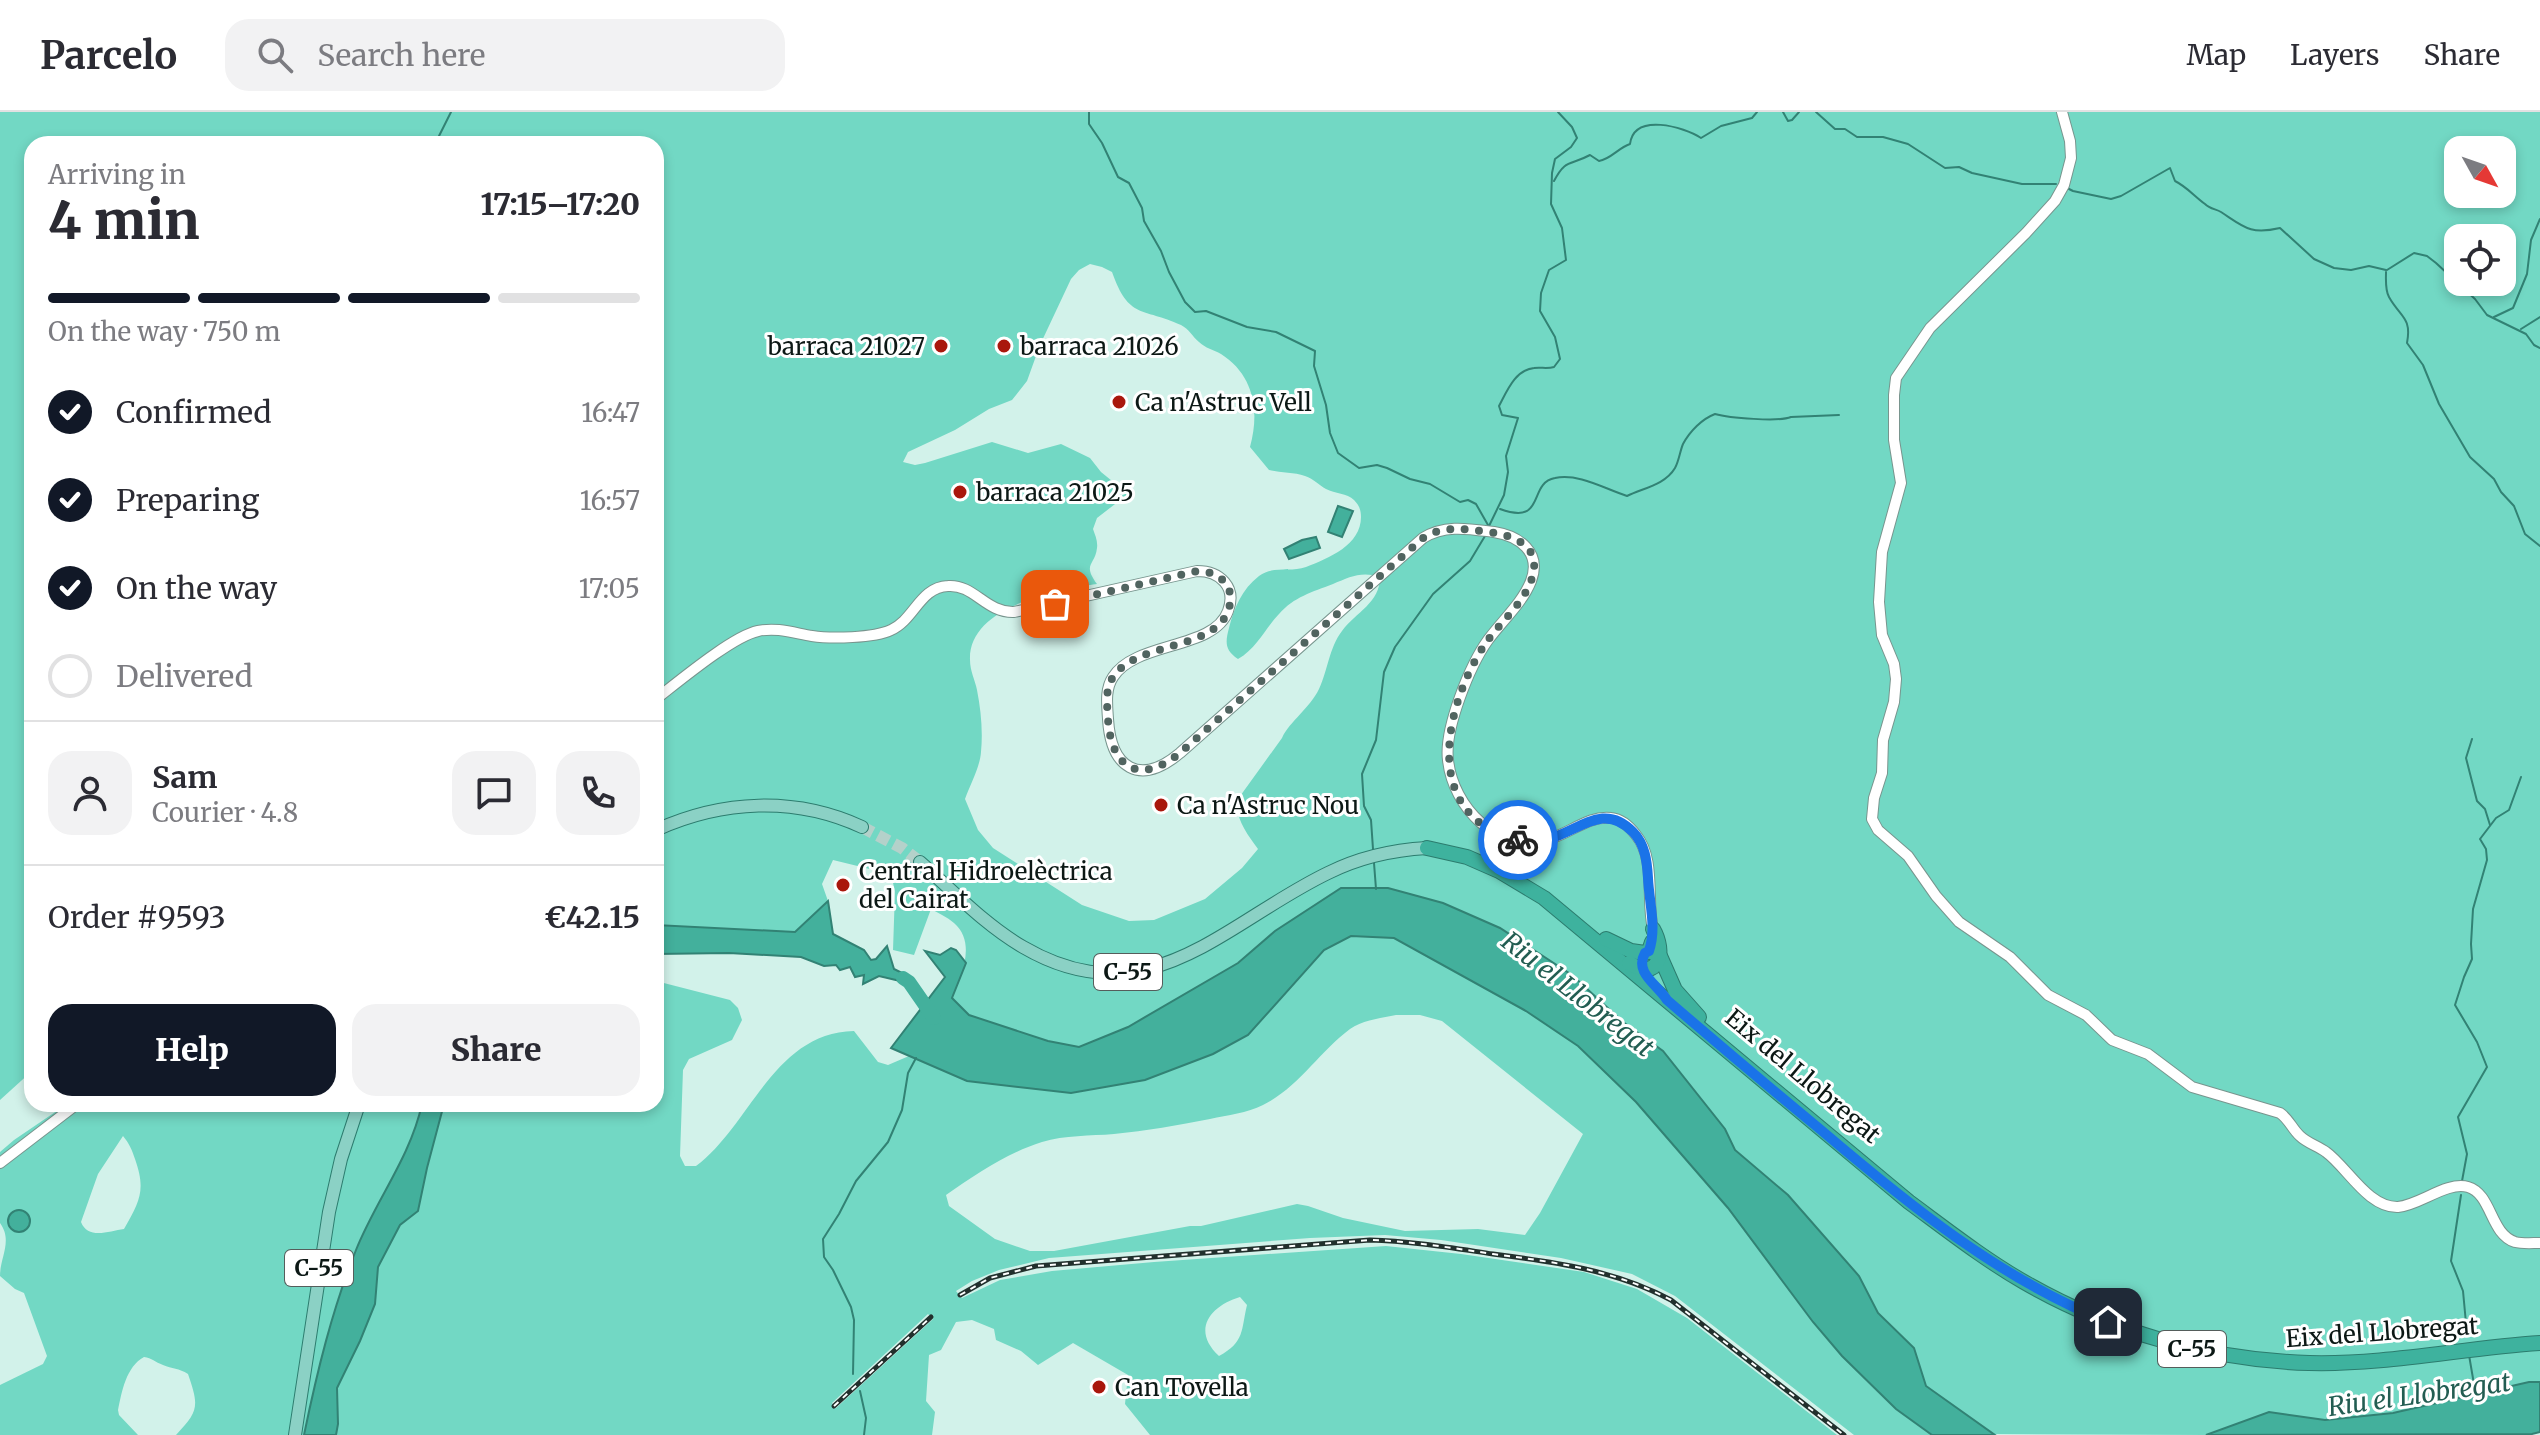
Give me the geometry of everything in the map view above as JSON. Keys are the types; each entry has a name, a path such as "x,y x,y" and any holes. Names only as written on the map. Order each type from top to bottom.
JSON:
{"highway":[{"name":"Eix del Llobregat","path":"1427,848 1442,847 1480,856 1519,875 1557,899 1667,1000 1860,1163 1965,1243 2024,1282 2080,1311 2136,1333 2193,1350 2262,1360 2311,1363 2377,1360 2540,1343"},
{"path":"1653,929 1651,953 1675,990 1699,1017"},
{"path":"1599,937 1631,951 1651,953"},
{"name":"Eix del Llobregat","path":"1599,937 1643,969 1884,1174 1979,1246 2027,1275 2122,1319 2193,1341 2285,1354 2369,1352 2540,1334"},
{"path":"1643,969 1640,961 1651,953"},
{"name":"C-55","path":"1643,969 1667,1000"}],"main road":[{"path":"664,827 706,813 759,805 816,810 862,827"},
{"name":"Eix del Llobregat","path":"920,862 987,921 1022,946 1072,968 1116,973 1151,968 1184,958 1299,888 1344,865 1376,854 1427,848"},
{"name":"C-55","path":"295,1435 329,1212 341,1159 356,1112"}],"street":[{"path":"2062,112 2071,153 2058,196 2026,233 1930,328 1896,378 1894,440 1901,483 1882,552 1879,610 1882,635 1894,664 1896,679 1894,702 1883,740 1882,773 1873,804 1874,823 1908,856 1941,902 1966,929 2010,957 2048,995 2086,1015 2112,1040 2148,1054 2192,1087 2280,1113 2300,1137 2329,1154 2352,1180 2381,1202 2401,1206 2455,1187 2469,1187 2481,1197 2508,1238 2517,1242 2540,1243"},
{"path":"664,693 747,635 773,630 830,637 884,632 900,624 930,592 945,586 961,588 993,608 1014,612 1209,571 1224,579 1229,591 1229,609 1222,621 1202,634 1130,661 1115,674 1109,687 1109,732 1114,753 1128,765 1154,769 1180,753 1423,538 1439,530 1458,528 1515,537 1531,555 1532,578 1480,652 1460,698 1448,743 1454,788 1464,808 1499,835 1513,840 1548,840 1605,818 1624,823 1644,848 1653,929"},
{"path":"0,1163 67,1112"}],"shaded area":[{"path":"0,112 2540,112 2540,1382 2392,1413 2325,1421 2269,1412 2206,1435 1992,1434 1926,1386 1914,1348 1878,1313 1859,1276 1788,1195 1735,1150 1725,1129 1663,1051 1443,903 1388,888 1341,888 1275,931 1238,963 1128,1027 1079,1047 1048,1041 969,1015 952,998 965,960 965,940 954,923 931,909 914,955 893,950 895,891 890,871 833,860 822,884 828,901 795,932 664,925 664,136 24,136 24,1078 0,1100","holes":["1090,264 1112,272 1124,298 1131,305 1186,328 1201,344 1221,354 1241,372 1254,407 1250,447 1269,470 1308,477 1326,489 1351,498 1359,508 1360,527 1342,549 1306,567 1264,573 1248,587 1236,606 1229,628 1228,649 1238,659 1245,655 1285,608 1304,596 1356,576 1380,577 1372,601 1338,638 1315,696 1238,799 1240,819 1258,849 1242,868 1205,899 1154,920 1129,921 1082,905 993,848 978,830 965,799 979,764 982,744 980,705 970,664 973,641 983,626 1018,604 1039,596 1097,584 1090,572 1097,548 1093,529 1097,518 1128,494 1101,472 1090,458 1061,444 1028,453 992,442 925,463 915,465 903,462 908,452 1012,400 1027,381 1071,279"]},
{"path":"1351,936 1394,938 1526,1011 1578,1046 1636,1101 1728,1208 1813,1322 1896,1409 1932,1435 1854,1435 1675,1296 1632,1274 1561,1258 1385,1235 1049,1258 999,1270 956,1291 962,1298 1000,1280 1052,1271 1386,1246 1584,1272 1637,1289 1687,1318 1837,1435 1150,1435 1125,1404 1128,1375 1073,1343 1038,1365 1021,1351 996,1340 994,1329 972,1320 956,1322 941,1350 929,1355 926,1401 935,1412 932,1435 336,1435 337,1388 375,1304 378,1267 400,1225 418,1211 442,1112 664,1112 664,983 730,1000 738,1008 742,1020 732,1040 689,1059 683,1070 680,1156 685,1166 696,1166 715,1149 783,1064 803,1047 826,1036 854,1031 878,1062 888,1065 909,1056 967,1081 1071,1093 1145,1080 1213,1054 1248,1035 1324,950","holes":["1396,1015 1420,1015 1442,1021 1583,1134 1525,1235 1478,1229 1405,1231 1343,1218 1297,1204 1201,1226 1054,1251 1030,1251 995,1239 949,1206 946,1195 957,1187 1004,1158 1042,1142 1162,1128 1257,1108 1287,1089 1355,1026","1240,1297 1247,1305 1238,1340 1219,1356 1206,1337 1205,1328 1220,1306","928,1314 933,1319 836,1408 832,1403"]},
{"path":"55,1112 420,1112 402,1161 364,1232 347,1273 304,1435 176,1435 195,1408 188,1374 144,1357 129,1373 118,1410 138,1435 0,1435 0,1385 43,1364 47,1356 24,1293 0,1276 6,1243 0,1223 0,1152","holes":["123,1136 131,1150 141,1187 124,1229 100,1233 89,1231 81,1222 98,1174","16,1210 23,1211 28,1217 26,1230 10,1229 9,1216"]}],"water":[{"path":"1338,506 1353,511 1342,537 1328,532"},
{"path":"1316,537 1320,548 1289,559 1284,549"},
{"path":"1341,888 1388,888 1443,903 1500,928 1572,975 1623,1022 1663,1051 1725,1129 1735,1150 1788,1195 1859,1276 1878,1313 1914,1348 1926,1386 1995,1435 1932,1435 1896,1409 1842,1356 1813,1322 1728,1208 1636,1102 1578,1046 1526,1011 1394,938 1351,936 1324,950 1248,1035 1213,1054 1145,1080 1071,1093 967,1081 891,1048 945,977 925,951 940,955 951,948 966,963 952,998 969,1015 1048,1041 1079,1047 1128,1027 1238,963 1275,931"},
{"path":"828,901 833,934 864,950 871,960 876,959 887,946 894,969 908,976 916,988 912,992 900,981 879,976 863,984 864,975 855,977 850,967 840,970 836,965 824,966 801,957 664,954 664,925 795,932"},
{"path":"420,1112 442,1112 418,1211 400,1225 378,1267 375,1304 337,1388 336,1435 304,1435 326,1341 347,1273"},
{"path":"19,1210 27,1213 30,1221 27,1229 19,1232 11,1229 8,1221 11,1213"},
{"path":"2540,1382 2540,1432 2532,1434 2206,1435 2269,1412 2325,1420 2393,1413"}],"waterway":[{"path":"439,136 451,112"},
{"path":"1089,112 1089,124 1118,177 1129,183 1142,208 1144,221 1185,302 1195,312 1206,311 1247,327 1276,332 1315,351 1314,366 1338,453 1359,468 1377,465 1430,484 1460,502 1468,500 1476,504 1488,525"},
{"path":"1489,526 1504,495 1508,472 1506,456 1518,418 1502,415 1499,406 1512,382 1522,373 1534,368 1554,367 1560,359 1555,337 1540,311 1541,293 1549,270 1566,260 1562,228 1551,204 1552,173 1555,159 1577,138 1572,127 1558,112"},
{"path":"1554,181 1569,164 1590,155 1599,161 1611,156 1630,144 1640,128 1661,125 1701,138 1721,126 1752,118 1757,112"},
{"path":"1783,112 1788,121 1799,112"},
{"path":"1816,112 1835,129 1845,129 1857,137 1883,137 1908,144 1945,168 1959,167 1972,173 2022,184 2056,184"},
{"path":"2067,188 2111,199 2170,168 2175,181 2207,206 2242,226 2261,231 2280,228 2314,259 2334,268 2351,270 2369,266 2386,270"},
{"path":"2494,317 2513,308 2527,274 2531,240 2540,219"},
{"path":"2387,270 2414,253 2427,256 2475,299 2487,315 2526,334 2540,348"},
{"path":"2386,272 2388,294 2408,328 2407,343 2423,365 2439,404 2470,457 2494,479 2514,506 2525,534 2540,546"},
{"path":"2521,329 2540,317"},
{"path":"1500,509 1524,512 1531,508 1541,487 1555,478 1583,480 1627,496 1653,485 1671,474 1683,444 1693,430 1715,414 1765,419 1839,415"},
{"path":"1373,849 1371,820 1364,806 1362,774 1376,740 1384,672 1395,647 1433,594 1470,561 1485,536"},
{"path":"2472,739 2466,758 2477,801 2485,809 2490,825"},
{"path":"2462,1181 2467,1154 2458,1117 2487,1067 2477,1042 2455,1005 2472,959 2473,909 2487,860 2486,849 2480,839 2496,818 2509,810 2521,777"},
{"path":"1374,863 1376,889"},
{"name":"Riu el Llobregat","path":"903,978 934,1018"},
{"path":"853,1374 854,1320 851,1307 824,1257 823,1239 856,1181 888,1142 902,1110 908,1073 916,1058"},
{"path":"2461,1195 2451,1261 2463,1291 2467,1334"},
{"path":"2469,1355 2476,1396"},
{"path":"860,1391 866,1418 864,1435"}],"tunnel":[{"path":"862,827 902,848 920,862"}],"railway":[{"path":"960,1295 990,1278 1036,1266 1370,1240 1539,1260 1606,1274 1671,1300 1844,1435"},
{"path":"834,1406 931,1317"}],"way so far":[{"path":"1055,604 1197,571 1209,571 1227,583 1229,609 1218,625 1130,661 1115,674 1109,687 1109,732 1114,753 1134,768 1154,769 1180,753 1423,538 1439,530 1458,528 1515,537 1522,541 1531,555 1532,578 1474,663 1460,698 1447,753 1454,788 1464,808 1490,830 1518,840"}],"place":[{"name":"barraca 21027","path":"941,346"},
{"name":"barraca 21026","path":"1004,346"},
{"name":"Ca n'Astruc Vell","path":"1119,402"},
{"name":"barraca 21025","path":"960,492"},
{"name":"Ca n'Astruc Nou","path":"1161,805"},
{"name":"Central Hidroelèctrica del Cairat","path":"843,885"},
{"name":"Can Tovella","path":"1099,1387"}],"route":[{"path":"1518,840 1548,840 1605,818 1624,823 1641,842 1648,865 1653,939 1649,951 1640,961 1645,975 1667,1000 1860,1163 1965,1243 2024,1282 2108,1322"}]}
